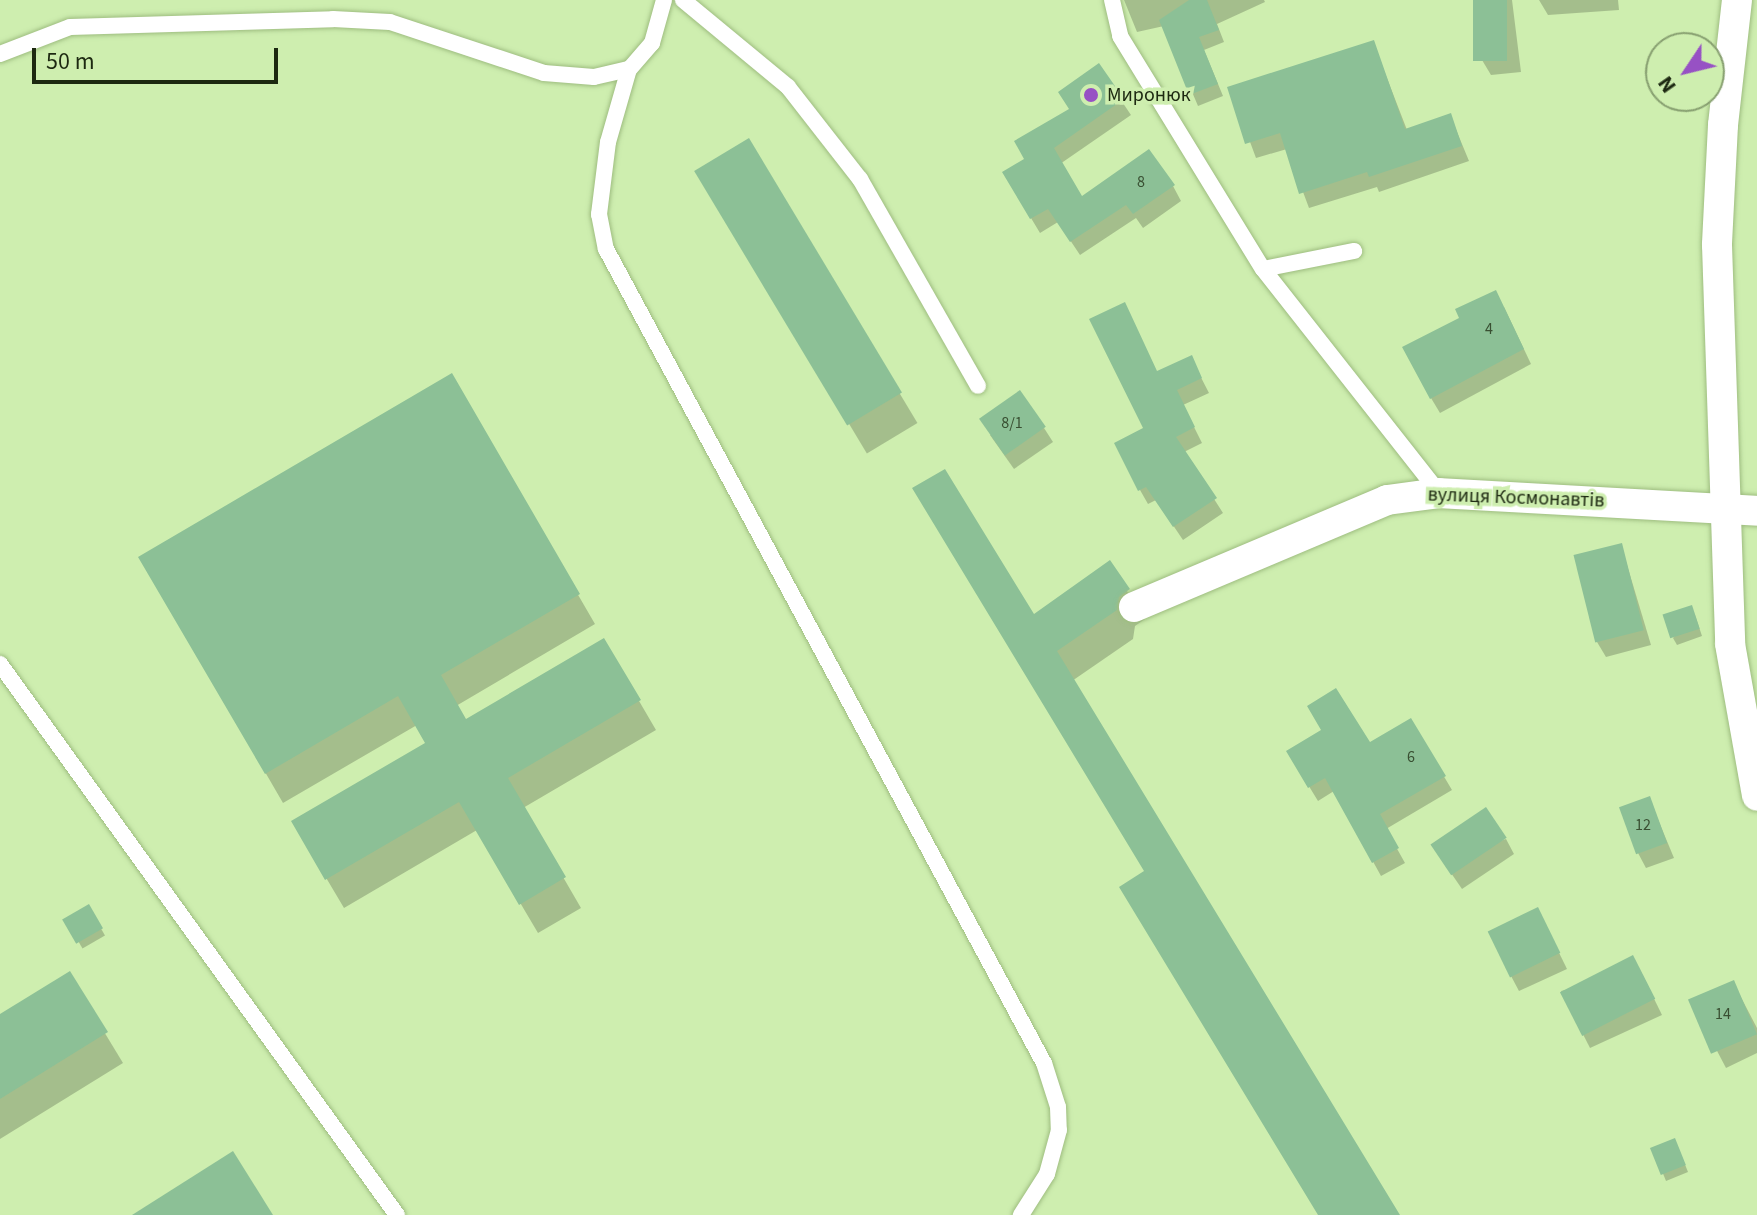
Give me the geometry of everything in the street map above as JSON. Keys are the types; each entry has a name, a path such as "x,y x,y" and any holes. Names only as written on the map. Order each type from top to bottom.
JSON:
{"street":[{"path":"1737,0 1723,125 1717,245 1742,509 1730,644 1757,796"},
{"name":"вулиця Космонавтів","path":"1134,607 1387,500 1439,493 1742,509"}],"lane":[{"path":"664,0 652,43 629,69 602,170 599,214 606,249 1044,1063 1058,1107 1059,1130 1047,1174 1020,1213"},
{"path":"683,0 788,87 860,179 978,386"},
{"path":"1112,0 1120,36 1263,269 1439,493"},
{"path":"0,54 70,27 333,19 390,22 544,73 594,77 629,69"},
{"path":"1263,269 1354,251"},
{"path":"0,664 397,1215"}],"building":[{"path":"1189,0 1207,0 1219,30 1199,37 1218,84 1189,95 1159,20"},
{"path":"1473,0 1507,0 1507,61 1473,61"},
{"path":"1374,40 1405,129 1451,113 1462,146 1369,177 1367,172 1299,194 1280,133 1245,144 1227,87"},
{"path":"1099,63 1124,99 1054,148 1082,196 1149,149 1175,185 1133,214 1126,205 1070,242 1048,209 1030,219 1002,172 1024,159 1014,141 1069,109 1058,92"},
{"path":"749,138 902,393 847,426 694,171"},
{"path":"1496,290 1524,349 1430,399 1402,347 1459,318 1455,309"},
{"path":"1125,302 1157,371 1192,355 1202,378 1177,390 1195,427 1176,437 1217,498 1173,527 1146,487 1138,491 1114,443 1143,428 1089,319"},
{"path":"452,373 580,594 441,675 466,719 604,638 641,700 508,778 566,877 519,905 459,802 325,880 291,821 425,743 398,696 265,774 138,557"},
{"path":"1020,390 1046,427 1005,456 979,419"},
{"path":"945,469 1034,614 1110,560 1130,589 1119,597 1117,610 1057,651 1400,1215 1318,1215 1119,887 1144,871 912,488"},
{"path":"1622,543 1644,630 1595,642 1573,555"},
{"path":"1692,605 1700,629 1670,638 1663,615"},
{"path":"1336,688 1370,742 1411,718 1446,776 1380,814 1399,848 1372,863 1325,778 1308,788 1286,751 1321,730 1307,706"},
{"path":"1650,796 1667,843 1636,854 1619,807"},
{"path":"1486,807 1507,838 1451,875 1430,844"},
{"path":"89,904 103,928 76,944 62,920"},
{"path":"1538,907 1560,953 1510,977 1488,932"},
{"path":"1633,955 1655,999 1582,1036 1560,992"},
{"path":"70,971 108,1032 0,1099 0,1014"},
{"path":"1734,980 1757,1034 1711,1054 1688,1000"},
{"path":"1675,1138 1686,1165 1661,1175 1650,1148"},
{"path":"233,1151 273,1215 132,1215"}],"place":[{"name":"Миронюк","path":"1091,95"}]}
